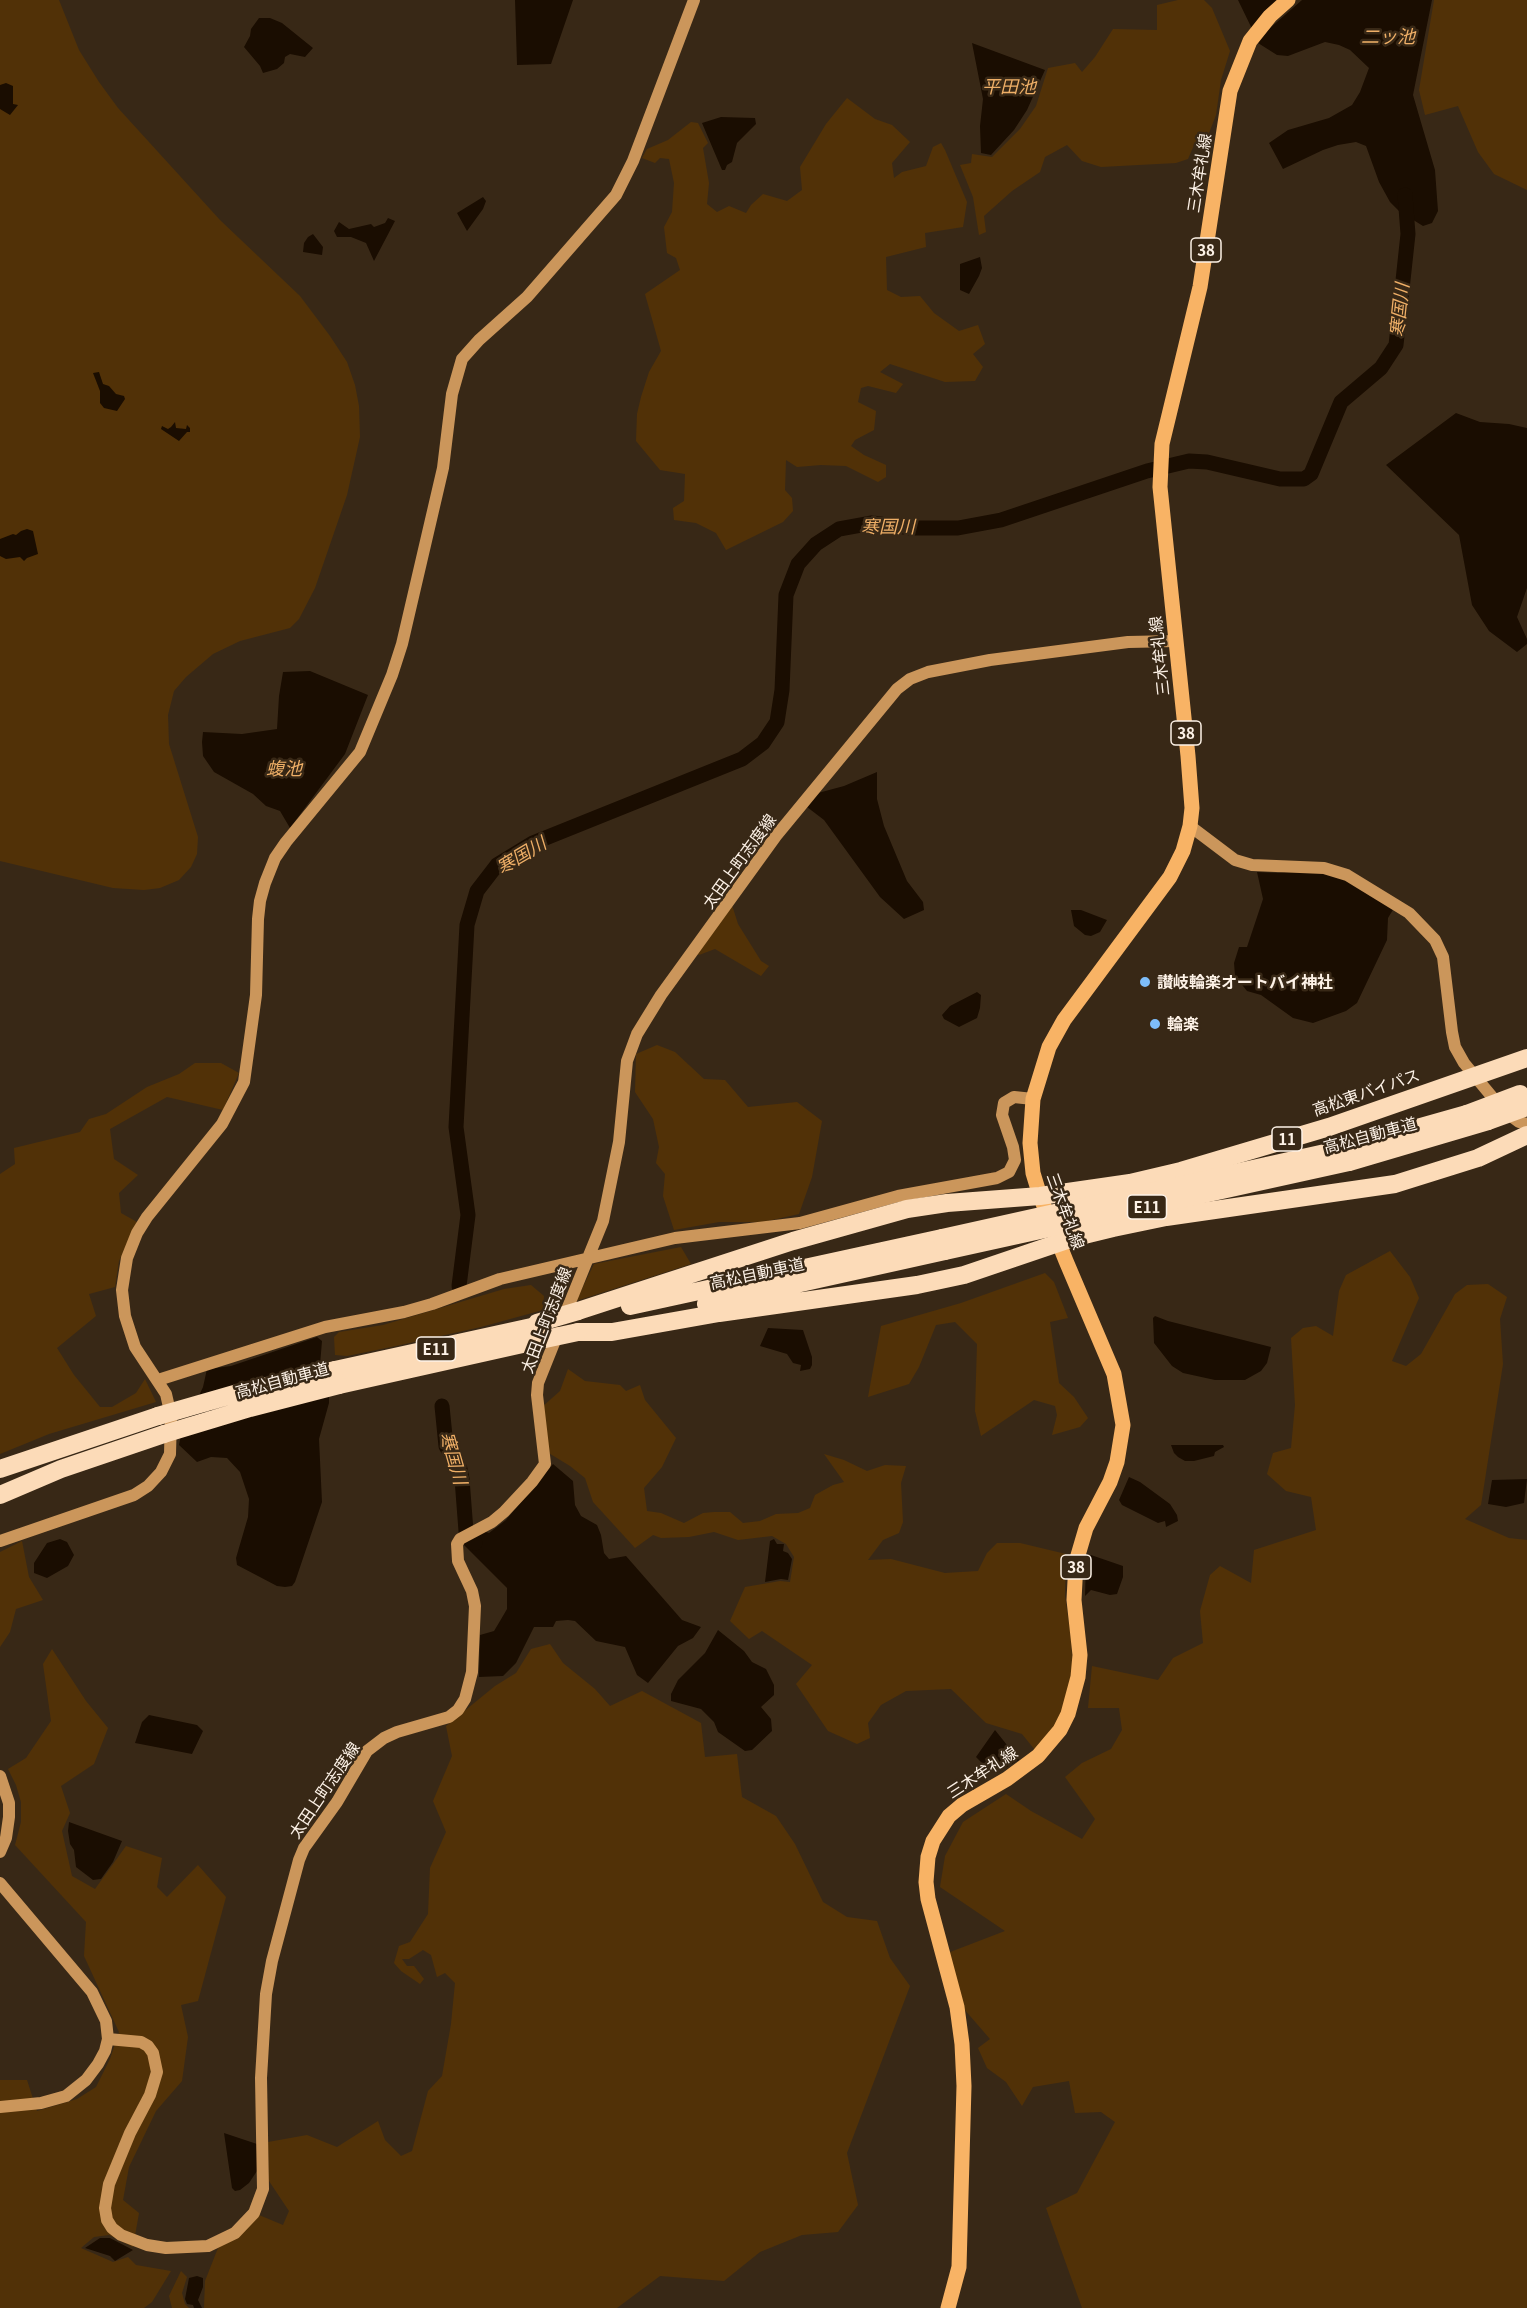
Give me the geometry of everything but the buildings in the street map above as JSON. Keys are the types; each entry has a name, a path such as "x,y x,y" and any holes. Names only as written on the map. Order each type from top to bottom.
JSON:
{"highway":[{"name":"高松東バイパス","path":"578,1320 793,1241 907,1209 947,1203 1040,1196 1130,1183 1181,1171 1329,1126 1527,1058"},
{"name":"高松自動車道","path":"1346,1156 1467,1114 1525,1097"},
{"name":"高松自動車道","path":"0,1468 158,1416 238,1393 337,1378 578,1320 943,1245 1346,1156 1488,1121 1525,1097"},
{"path":"578,1320 612,1332 666,1321 917,1285 964,1275 1058,1242 1113,1227 1166,1217 1395,1184 1478,1158 1527,1135"},
{"name":"高松自動車道","path":"0,1495 61,1469 337,1378 488,1337 536,1330"}],"main road":[{"path":"0,1541 134,1495 148,1486 161,1472 170,1454 171,1416 166,1394 135,1347 125,1316 122,1290 127,1258 137,1233 147,1217 222,1124 244,1082 256,995 258,919 265,883 275,858 286,842 360,752 392,675 402,644 443,468 457,371 469,349 527,297 616,195 633,161 693,0"},
{"name":"三木牟礼線","path":"948,2308 959,2267 963,2065 957,2007 928,1899 926,1882 928,1857 933,1841 949,1816 962,1805 1007,1779 1038,1756 1060,1730 1068,1714 1078,1677 1080,1655 1074,1600 1076,1562 1086,1528 1110,1482 1121,1443 1123,1425 1114,1374 1058,1242 1033,1173 1030,1143 1032,1099 1048,1047 1064,1020 1170,877 1183,851 1190,826 1192,808 1188,756 1161,468 1168,414 1183,365 1200,287 1230,91 1250,41 1270,16 1288,0"},
{"name":"太田上町志度線","path":"108,2039 141,2042 148,2046 153,2053 157,2072 150,2095 122,2150 109,2184 105,2208 107,2220 112,2228 121,2235 147,2246 166,2248 208,2246 235,2233 254,2214 263,2189 261,2078 265,2010 272,1961 299,1860 304,1848 337,1802 368,1751 384,1738 397,1732 449,1717 465,1700 472,1672 475,1606 472,1591 456,1552 460,1539 492,1522 504,1512 532,1482 545,1464 537,1408 538,1383 603,1221 621,1131 627,1060 637,1034 661,995 776,836 897,689 910,679 928,672 990,660 1128,642 1176,640"},
{"path":"1190,826 1235,860 1252,866 1324,868 1347,875 1409,913 1435,940 1443,957 1455,1047 1464,1063 1503,1110 1519,1122 1527,1124"},
{"path":"158,1380 325,1327 404,1312 432,1304 500,1278 675,1238 800,1223 898,1196 997,1178 1009,1172 1015,1160 1002,1115 1004,1103 1014,1097 1032,1099"},
{"path":"0,1776 9,1803 6,1838 0,1852"},
{"path":"0,1883 92,1992 106,2021 108,2039 98,2064 77,2089 66,2096 49,2102 0,2107"}],"shaded area":[{"path":"0,0 59,0 79,50 118,108 220,220 300,296 330,336 347,362 359,406 360,437 347,495 315,588 299,619 290,628 240,641 213,654 186,677 174,691 168,715 169,744 198,837 197,854 191,867 179,880 160,888 144,890 113,888 0,861"},
{"path":"1178,0 1204,0 1212,8 1230,51 1221,80 1216,115 1206,141 1194,145 1188,159 1176,163 1101,167 1082,161 1067,145 1045,157 1040,172 1012,191 984,216 986,232 979,235 973,197 960,165 971,163 972,154 992,157 1020,129 1036,106 1048,68 1075,63 1082,72 1113,29 1157,30 1157,5"},
{"path":"1434,0 1527,0 1527,190 1494,174 1478,152 1458,106 1425,115 1419,90"},
{"path":"847,98 875,119 892,125 910,142 892,163 894,178 902,172 926,166 933,147 941,143 945,150 967,202 963,227 925,233 926,247 886,257 887,290 901,297 920,296 934,313 959,331 978,325 985,344 973,354 983,367 975,381 945,382 890,364 880,372 903,384 896,393 868,386 861,388 858,402 876,411 874,430 855,440 851,446 886,465 886,477 878,482 846,466 797,467 786,460 785,490 792,498 793,511 783,522 726,550 716,533 696,523 674,520 673,508 684,501 685,474 660,470 636,441 637,414 641,397 649,372 661,351 645,294 680,270 676,258 667,253 664,227 672,212 674,183 669,159 660,158 655,163 642,158 647,149 668,140 691,122 698,123 708,143 703,148 709,183 707,204 717,212 729,206 746,213 763,194 787,201 802,190 800,167 826,124"},
{"path":"732,905 738,924 761,961 769,966 761,976 715,949 697,954"},
{"path":"657,1045 675,1052 704,1079 725,1080 748,1107 797,1102 822,1121 812,1177 799,1214 763,1222 719,1222 674,1230 663,1196 665,1174 656,1163 659,1147 653,1119 635,1092 636,1054"},
{"path":"195,1063 221,1063 239,1073 223,1110 167,1097 110,1129 114,1159 138,1175 119,1193 121,1213 137,1222 119,1261 115,1287 89,1294 96,1316 57,1348 74,1375 100,1407 112,1407 136,1393 145,1379 156,1402 49,1434 0,1454 0,1174 15,1164 14,1148 80,1132 89,1119 106,1114 147,1087 179,1074"},
{"path":"681,1247 691,1264 576,1301 594,1264"},
{"path":"1390,1251 1410,1277 1419,1298 1392,1361 1406,1366 1421,1354 1455,1294 1467,1285 1488,1284 1507,1297 1500,1319 1503,1364 1481,1505 1465,1519 1509,1538 1527,1540 1527,2308 1082,2308 1046,2208 1077,2193 1115,2122 1101,2112 1075,2113 1069,2081 1033,2087 1022,2106 1006,2082 987,2068 978,2048 990,2039 964,2009 945,1954 1005,1931 940,1887 945,1856 963,1822 1006,1794 1031,1811 1082,1839 1095,1819 1065,1777 1082,1763 1111,1749 1122,1730 1119,1708 1088,1708 1092,1666 1158,1680 1173,1658 1203,1643 1200,1611 1210,1575 1220,1566 1251,1583 1254,1550 1316,1530 1311,1497 1286,1491 1267,1474 1273,1453 1291,1448 1295,1405 1291,1338 1303,1328 1316,1326 1333,1336 1339,1291 1346,1275"},
{"path":"1045,1273 1054,1282 1068,1318 1050,1322 1059,1383 1074,1397 1088,1418 1080,1427 1052,1435 1057,1415 1055,1406 1034,1400 981,1436 975,1411 977,1344 955,1322 936,1325 919,1367 909,1384 868,1397 881,1326 961,1303"},
{"path":"531,1285 544,1296 543,1310 396,1346 347,1356 335,1355 334,1337 339,1332 383,1325 504,1289"},
{"path":"568,1369 585,1381 620,1385 626,1391 640,1385 645,1400 676,1438 662,1467 644,1488 647,1511 661,1513 684,1523 703,1513 714,1512 730,1512 743,1523 760,1521 776,1514 798,1513 810,1508 815,1495 844,1482 824,1454 867,1471 885,1465 906,1466 901,1483 903,1522 899,1533 883,1540 868,1560 891,1559 945,1573 978,1571 987,1553 997,1543 1020,1543 1066,1554 1065,1596 1073,1675 1064,1713 1035,1750 1022,1734 986,1723 951,1689 906,1691 881,1705 868,1723 870,1738 857,1744 828,1731 796,1684 812,1665 762,1631 749,1639 730,1621 745,1587 780,1581 790,1582 794,1557 786,1544 772,1536 738,1540 714,1532 689,1537 661,1538 653,1535 635,1548 593,1502 585,1478 547,1452 542,1407 560,1391"},
{"path":"22,1541 29,1577 43,1600 16,1609 10,1632 0,1647 0,1552"},
{"path":"550,1644 563,1663 595,1689 610,1706 642,1691 701,1723 705,1757 737,1754 742,1797 776,1816 795,1844 823,1902 847,1917 877,1921 890,1958 910,1986 847,2153 858,2205 838,2232 802,2235 760,2252 724,2281 660,2276 617,2308 204,2308 205,2281 218,2248 246,2229 259,2215 283,2225 289,2211 269,2181 268,2142 307,2135 337,2147 378,2121 385,2140 401,2156 412,2151 428,2091 442,2076 455,1983 445,1973 437,1977 431,1955 423,1950 409,1959 402,1959 407,1966 414,1966 424,1979 420,1984 401,1971 394,1963 399,1946 410,1942 428,1914 430,1868 446,1832 433,1801 452,1756 446,1726 495,1686 516,1673 531,1649"},
{"path":"52,1649 86,1701 108,1728 94,1764 61,1786 70,1813 62,1831 72,1876 95,1889 126,1846 162,1858 157,1887 167,1897 198,1865 226,1897 198,2001 181,2005 188,2037 182,2081 156,2111 129,2167 123,2200 139,2213 133,2247 109,2235 94,2237 81,2248 113,2262 128,2257 136,2265 171,2271 152,2302 144,2308 0,2308 0,2080 27,2080 37,2111 77,2099 96,2087 110,2059 119,2032 84,1956 86,1922 15,1845 21,1822 21,1802 8,1769 26,1758 51,1721 43,1664"},
{"path":"181,2271 187,2277 182,2293 185,2304 189,2308 172,2308 169,2296"}],"water":[{"path":"515,0 573,0 551,64 517,65"},
{"path":"1238,0 1284,0 1254,33"},
{"name":"二ッ池","path":"1302,0 1432,0 1413,95 1435,170 1438,211 1432,223 1423,226 1399,211 1390,202 1379,182 1366,146 1356,142 1323,150 1283,169 1269,143 1288,130 1329,118 1352,105 1360,92 1369,68 1350,50 1339,45 1325,42 1288,56 1277,55 1258,43 1269,29"},
{"path":"259,18 270,18 282,23 313,48 305,57 290,54 285,57 284,63 277,69 263,73 244,47 251,29"},
{"name":"平田池","path":"972,43 1045,70 1027,110 1014,130 991,155 981,153 980,126 983,99"},
{"path":"6,83 13,86 13,104 18,105 10,115 0,109 0,85"},
{"path":"721,117 755,118 756,124 737,143 732,162 725,170 722,170 702,123"},
{"path":"483,197 486,201 483,209 467,231 457,213"},
{"path":"388,218 395,221 374,261 366,243 351,237 337,237 334,231 339,222 349,229 371,224 374,227 385,223"},
{"path":"313,234 323,247 322,255 303,252 304,243"},
{"path":"980,257 982,268 969,294 960,290 960,264"},
{"path":"99,372 103,384 109,386 116,394 124,396 125,399 117,411 104,408 100,403 100,391 93,373"},
{"path":"1456,413 1480,422 1527,428 1527,588 1517,617 1527,644 1517,652 1489,631 1472,605 1459,535 1386,465"},
{"path":"175,422 176,428 186,429 187,425 190,428 190,432 187,432 179,441 161,429 162,426 168,429"},
{"path":"27,529 33,531 38,554 24,561 20,557 6,559 0,556 0,539 16,535"},
{"name":"蝮池","path":"310,671 368,695 345,754 290,828 280,811 266,806 253,794 214,772 203,756 203,732 242,734 277,729 283,672"},
{"path":"877,772 877,799 884,826 907,881 923,902 924,910 904,919 880,897 824,820 807,807 818,793 844,786"},
{"path":"1298,870 1346,877 1394,908 1388,918 1387,940 1357,1003 1346,1011 1313,1023 1293,1018 1261,995 1247,991 1235,976 1234,963 1239,947 1247,947 1263,899 1257,872 1278,873"},
{"path":"1071,910 1081,910 1107,920 1100,932 1091,936 1085,935 1074,926"},
{"path":"977,992 981,995 977,1018 959,1027 944,1019 942,1015 950,1006"},
{"path":"1155,1316 1271,1347 1267,1363 1261,1371 1245,1380 1215,1380 1183,1373 1172,1366 1154,1343 1153,1318"},
{"path":"768,1328 803,1330 812,1357 810,1369 800,1371 801,1365 793,1363 787,1354 760,1346"},
{"path":"317,1337 322,1341 320,1365 329,1392 329,1403 319,1439 322,1502 295,1582 292,1586 277,1586 237,1565 236,1558 248,1517 249,1499 240,1472 227,1458 211,1457 197,1462 179,1445 181,1434 203,1387 207,1369 231,1366"},
{"path":"1171,1445 1223,1445 1224,1447 1215,1452 1214,1456 1185,1461 1174,1453"},
{"path":"553,1464 573,1481 575,1505 581,1516 597,1525 604,1553 609,1559 626,1556 682,1620 701,1627 693,1638 678,1646 648,1683 637,1675 625,1647 596,1641 575,1621 568,1620 556,1621 553,1627 534,1627 516,1663 503,1676 479,1677 480,1635 494,1631 507,1609 507,1588 464,1545 465,1539 480,1530 489,1533 506,1520"},
{"path":"1129,1477 1140,1482 1170,1504 1178,1521 1166,1527 1165,1521 1158,1523 1122,1505 1119,1500"},
{"path":"1527,1479 1524,1503 1506,1507 1488,1504 1492,1480"},
{"path":"60,1539 67,1542 74,1555 68,1566 47,1578 34,1573 34,1563 47,1543"},
{"path":"774,1539 777,1544 784,1544 783,1551 788,1553 792,1559 788,1580 765,1582 770,1541"},
{"path":"1091,1555 1123,1566 1123,1577 1117,1594 1110,1595 1091,1590 1085,1596 1086,1559"},
{"path":"718,1630 744,1651 752,1662 766,1669 774,1685 774,1695 761,1707 771,1719 772,1731 752,1750 745,1751 718,1732 714,1722 701,1709 671,1701 671,1694 678,1680 705,1653"},
{"path":"149,1715 197,1725 203,1731 192,1754 135,1743 142,1722"},
{"path":"995,1730 1019,1760 998,1772 998,1767 985,1766 976,1757"},
{"path":"69,1822 122,1841 113,1862 101,1879 93,1880 76,1867 74,1850 70,1844"},
{"path":"224,2133 257,2144 259,2168 249,2183 240,2190 235,2191 232,2188"},
{"path":"100,2238 110,2238 133,2250 115,2261 110,2256 85,2248"},
{"path":"197,2276 203,2278 203,2287 198,2300 202,2308 194,2308 193,2305 187,2304 185,2299 189,2278"}],"waterway":[{"name":"寒国川","path":"459,1286 468,1215 456,1127 467,925 477,891 497,865 533,843 742,759 763,743 777,722 782,690 786,595 798,564 816,544 839,529 872,523 912,528 958,528 1001,520 1147,471 1189,461 1207,462 1280,479 1304,479 1311,474 1341,402 1381,368 1396,345 1408,234 1405,195"},
{"name":"寒国川","path":"442,1406 446,1446 460,1469 462,1479 466,1531 475,1543"}],"place":[{"name":"讃岐輪楽オートバイ神社","path":"1145,982"},
{"name":"輪楽","path":"1155,1024"}]}
